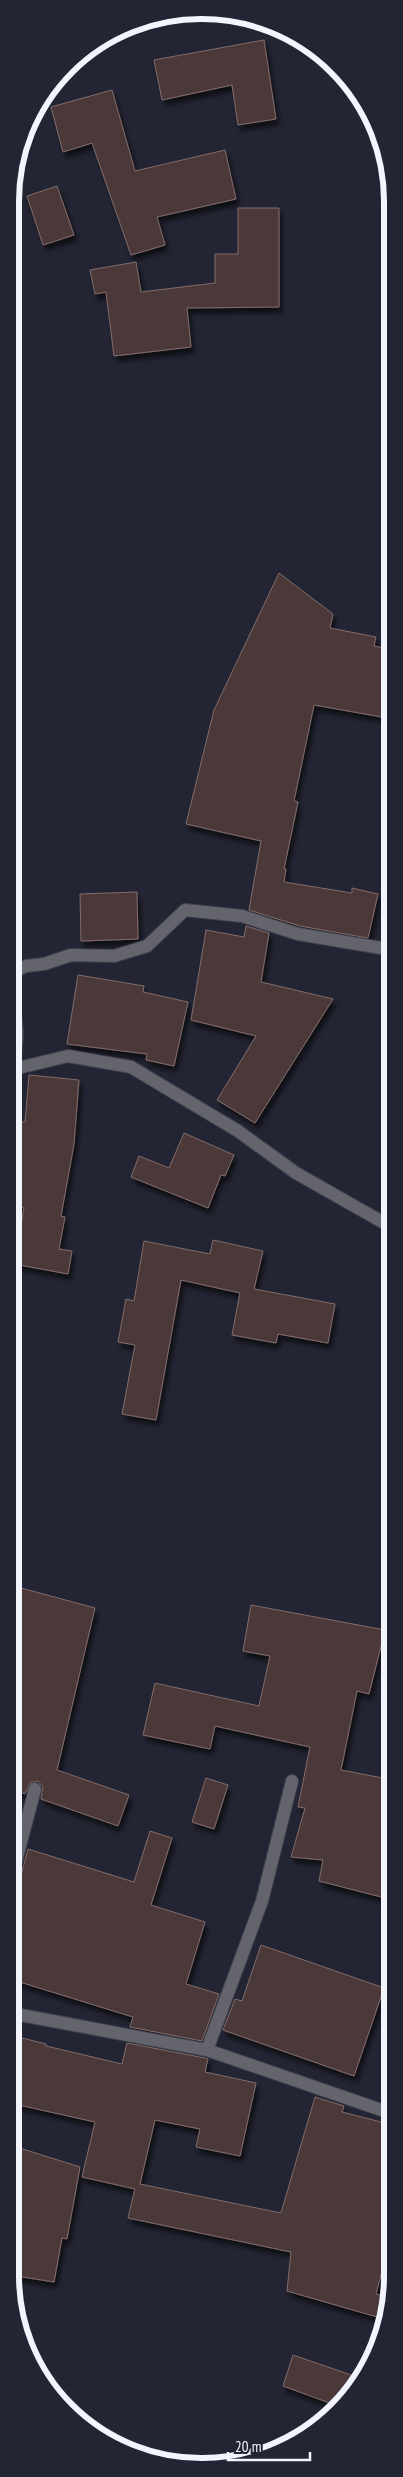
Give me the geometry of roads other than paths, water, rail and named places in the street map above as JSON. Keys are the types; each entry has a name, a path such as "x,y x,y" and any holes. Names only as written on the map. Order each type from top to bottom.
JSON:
{"street":[{"path":"19,970 71,955 114,956 147,946 185,910 242,916 298,934 384,948"},
{"path":"19,1068 68,1056 132,1067 238,1131 296,1173 384,1223"},
{"path":"206,2050 262,1902 292,1781"},
{"path":"19,1850 35,1790"},
{"path":"19,2015 206,2050 384,2111"}]}
